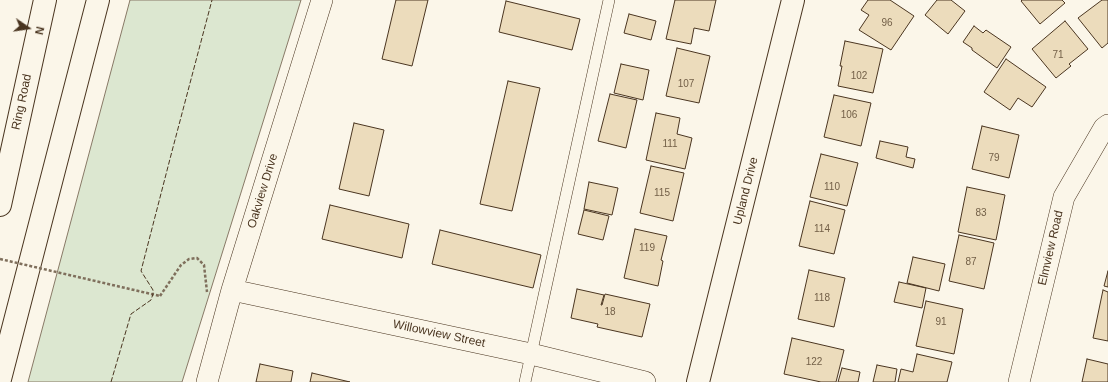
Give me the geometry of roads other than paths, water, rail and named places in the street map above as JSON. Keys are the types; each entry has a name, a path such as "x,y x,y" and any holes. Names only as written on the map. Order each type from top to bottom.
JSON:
{"main road":[{"name":"Ring Road","path":"0,205 45,0"},
{"path":"0,379 98,0"},
{"name":"Upland Drive","path":"698,382 793,0"}],"street":[{"name":"Oakview Drive","path":"207,382 232,290 322,0"},
{"name":"Elmview Road","path":"1019,382 1064,197 1104,128 1108,125"},
{"name":"Willowview Street","path":"232,290 531,354 645,382"}],"lane":[{"path":"524,382 609,0"}]}
